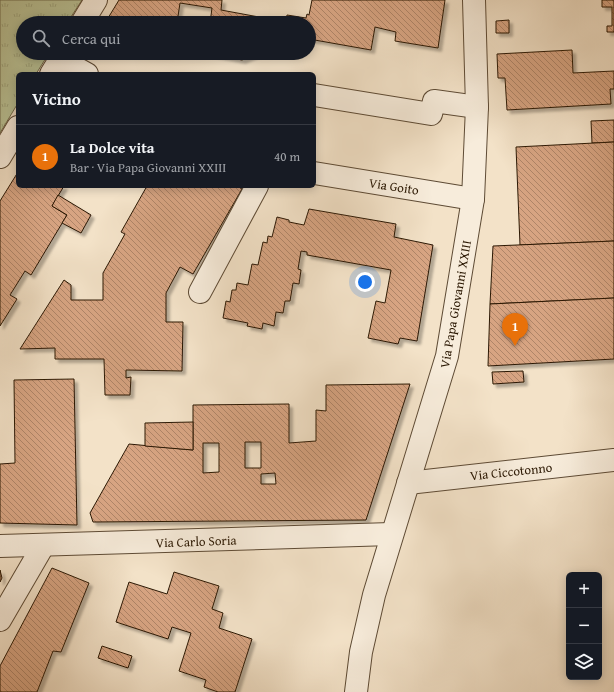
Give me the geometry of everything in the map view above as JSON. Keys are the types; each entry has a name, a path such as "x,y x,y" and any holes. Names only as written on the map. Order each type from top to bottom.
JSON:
{"street":[{"path":"86,16 96,0"},
{"name":"Via Papa Giovanni XXIII","path":"355,690 368,616 391,534 447,356 473,199 477,107 474,0"},
{"path":"58,62 82,72"},
{"path":"316,95 431,114 434,101 477,107"},
{"path":"0,157 16,130"},
{"name":"Via Goito","path":"316,173 473,199"},
{"path":"200,292 256,188"},
{"name":"Via Ciccotonno","path":"408,483 614,460"},
{"name":"Via Carlo Soria","path":"0,546 43,546 391,534"},
{"path":"0,620 43,546"}],"green space":[{"path":"0,0 82,0 72,16 16,16 16,60 45,60 37,72 16,72 16,106 0,133"}],"building":[{"path":"119,0 222,0 221,10 254,16 211,16 212,8 180,3 178,16 109,16"},
{"path":"312,0 445,0 438,48 395,41 396,32 375,27 371,50 316,40 316,16 306,16 307,14 309,15"},
{"path":"602,0 614,0 614,32 607,32 607,26 612,26 612,7 602,7"},
{"path":"509,20 509,33 496,33 496,21"},
{"path":"572,50 573,73 614,71 614,89 610,89 611,104 507,110 505,78 498,78 497,54"},
{"path":"614,120 614,142 592,143 591,121"},
{"path":"614,142 614,241 520,245 516,147"},
{"path":"16,175 16,188 63,188 52,206 67,215 31,275 25,271 10,295 17,299 0,326 0,201"},
{"path":"146,188 242,189 193,274 180,267 166,293 166,322 183,322 182,371 126,370 126,378 131,377 130,395 105,395 104,359 55,359 55,348 20,349 64,280 71,285 71,300 103,300 103,273 125,234 121,232"},
{"path":"58,195 91,215 81,233 62,223 67,215 52,206"},
{"path":"309,209 396,224 394,237 433,245 417,341 400,338 398,344 368,338 376,301 385,303 391,270 307,255 307,252 301,251 298,269 301,270 299,284 293,283 290,301 285,301 283,313 276,312 274,326 263,323 262,329 247,326 248,323 223,318 226,301 230,302 232,290 236,290 237,283 248,285 252,264 258,265 263,242 267,243 268,236 272,237 277,217 289,220 289,222 304,225"},
{"path":"614,241 614,298 490,304 493,246"},
{"path":"614,298 614,359 488,366 490,304"},
{"path":"523,371 524,382 493,384 492,372"},
{"path":"74,379 77,525 0,523 0,464 15,463 14,380"},
{"path":"410,384 366,520 93,522 90,513 129,444 193,450 193,405 289,404 289,443 316,441 316,410 326,411 326,385","holes":["245,442 261,442 261,468 245,468","203,443 219,443 219,472 203,473","275,473 276,484 261,484 261,474"]},
{"path":"193,422 193,450 145,446 145,423"},
{"path":"52,568 89,583 61,652 53,651 37,692 0,692 0,666"},
{"path":"0,570 2,578 0,582"},
{"path":"174,572 219,586 212,609 223,613 219,628 252,639 235,692 218,692 204,687 206,680 179,671 191,633 172,627 168,639 116,622 129,582 167,594"},
{"path":"102,646 132,656 128,668 98,658"}],"place":[{"name":"La Dolce vita","path":"515,346"}]}
